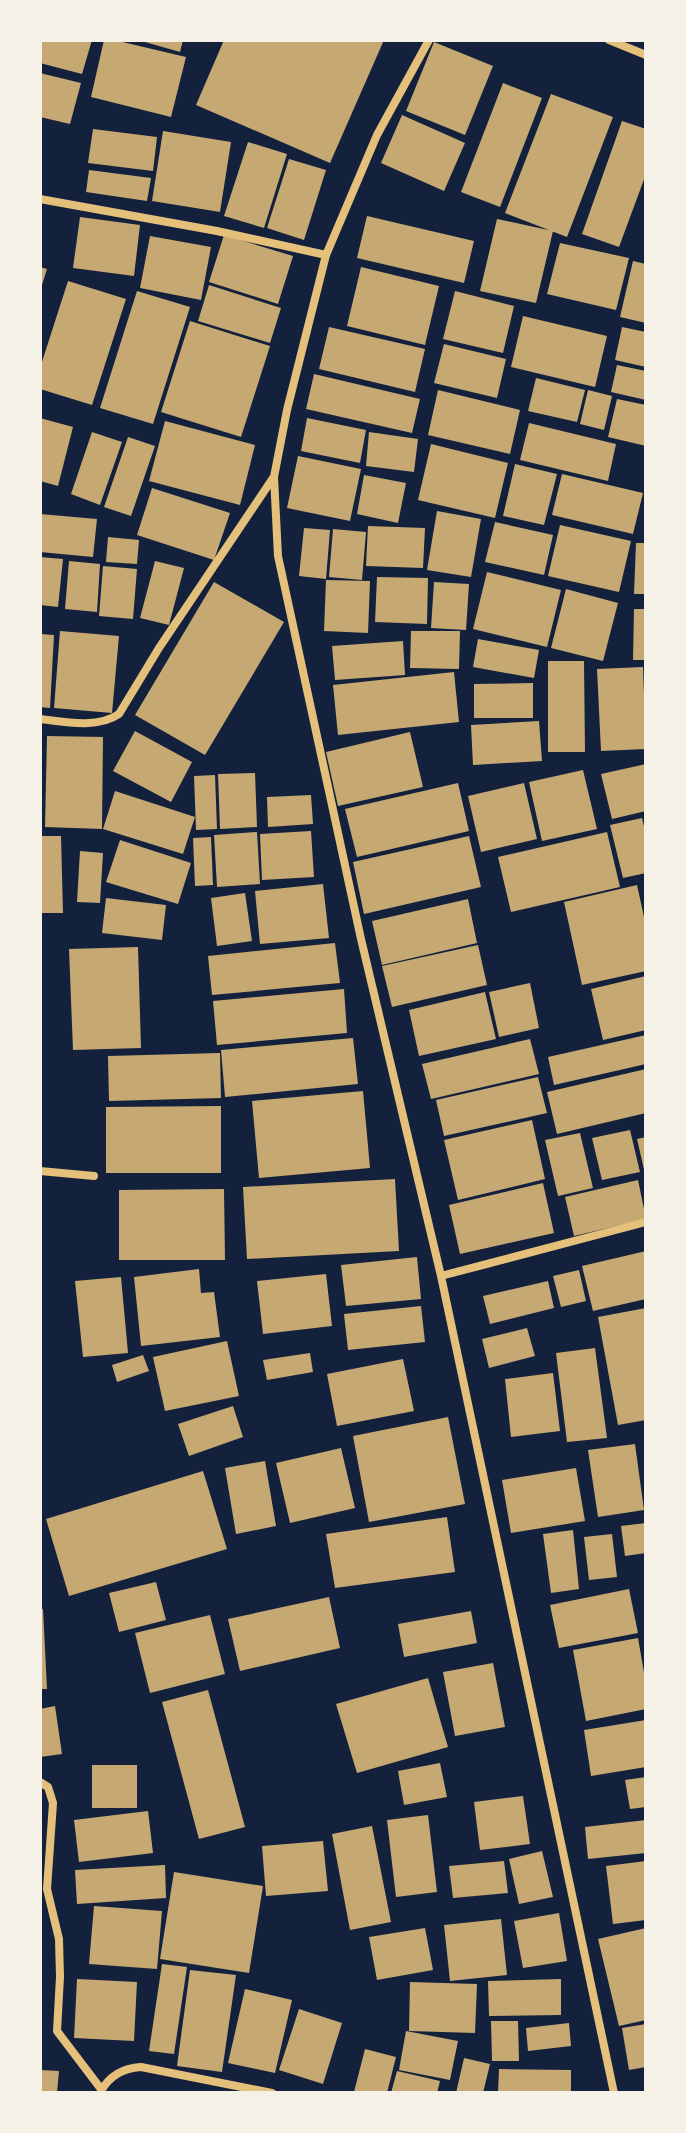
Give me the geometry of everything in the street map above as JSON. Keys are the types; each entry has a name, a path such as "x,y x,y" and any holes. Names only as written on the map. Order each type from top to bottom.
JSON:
{"street":[{"path":"429,40 377,135 326,255 287,410 274,477 278,556 361,939 441,1276 614,2093"},
{"path":"609,40 646,55"},
{"path":"40,199 217,231 326,255"},
{"path":"40,719 99,722 109,721 119,714 159,648 274,477"},
{"path":"40,1171 94,1176"},
{"path":"441,1276 646,1222"},
{"path":"40,1782 48,1787 53,1803 47,1889 59,1939 57,2031 101,2091 116,2074 128,2068 141,2067 272,2093"}],"building":[{"path":"40,40 92,40 82,74 40,63"},
{"path":"104,40 186,57 171,117 91,97"},
{"path":"138,40 183,40 180,52"},
{"path":"224,40 384,40 330,163 196,105"},
{"path":"434,42 493,66 465,135 406,111"},
{"path":"40,73 81,83 70,124 40,117"},
{"path":"503,83 542,98 500,207 461,192"},
{"path":"551,94 613,117 567,237 505,213"},
{"path":"402,115 465,143 444,191 381,163"},
{"path":"622,121 646,129 646,174 619,247 582,234"},
{"path":"93,129 157,137 153,171 88,163"},
{"path":"163,131 231,142 220,212 152,201"},
{"path":"248,142 287,154 264,228 224,216"},
{"path":"289,159 326,170 304,240 267,228"},
{"path":"89,170 151,178 147,201 86,192"},
{"path":"367,216 474,241 464,283 357,258"},
{"path":"80,217 140,225 134,276 73,268"},
{"path":"497,219 553,231 536,303 480,291"},
{"path":"224,235 293,256 278,304 209,282"},
{"path":"150,236 211,247 201,300 140,288"},
{"path":"560,243 629,258 616,310 547,294"},
{"path":"633,261 646,264 646,323 620,317"},
{"path":"40,267 47,269 41,288 40,288"},
{"path":"361,267 439,286 425,345 347,326"},
{"path":"68,281 126,299 92,405 40,389 40,368"},
{"path":"209,285 281,308 270,343 198,321"},
{"path":"137,291 190,307 153,424 100,408"},
{"path":"455,291 514,306 503,353 443,339"},
{"path":"523,316 607,336 595,387 511,367"},
{"path":"190,321 270,346 241,437 161,412"},
{"path":"329,327 425,349 415,392 319,369"},
{"path":"622,327 646,332 646,367 615,360"},
{"path":"444,344 506,359 497,398 434,383"},
{"path":"617,365 646,371 646,400 611,392"},
{"path":"314,374 420,399 412,433 306,409"},
{"path":"536,378 585,390 577,422 528,411"},
{"path":"438,390 520,410 510,454 428,435"},
{"path":"588,390 612,396 604,430 580,424"},
{"path":"617,399 646,405 646,446 608,437"},
{"path":"40,418 73,427 58,486 40,481"},
{"path":"307,418 366,430 360,463 301,451"},
{"path":"165,421 255,445 240,505 149,481"},
{"path":"529,423 616,444 608,481 520,460"},
{"path":"92,432 122,442 100,505 71,494"},
{"path":"369,432 418,439 414,472 366,466"},
{"path":"128,437 155,446 131,516 104,507"},
{"path":"431,444 508,463 495,518 418,500"},
{"path":"298,456 361,469 350,521 287,508"},
{"path":"515,464 557,474 544,525 503,516"},
{"path":"562,474 643,493 633,534 552,515"},
{"path":"364,475 406,483 398,523 357,514"},
{"path":"152,488 230,513 214,560 137,535"},
{"path":"437,511 481,519 471,577 427,570"},
{"path":"40,514 97,519 93,557 40,552"},
{"path":"495,522 553,535 544,575 485,562"},
{"path":"560,525 631,541 619,592 548,576"},
{"path":"368,526 425,528 423,568 366,566"},
{"path":"304,528 330,530 326,579 299,576"},
{"path":"333,529 366,532 362,580 329,577"},
{"path":"108,537 139,540 137,564 106,562"},
{"path":"636,543 646,543 646,594 634,594"},
{"path":"40,557 63,559 58,607 40,605"},
{"path":"69,561 100,564 97,612 65,609"},
{"path":"155,561 184,568 169,625 140,618"},
{"path":"103,566 137,569 133,619 99,616"},
{"path":"487,572 561,590 547,647 473,629"},
{"path":"377,577 428,578 427,624 375,622"},
{"path":"326,580 370,581 368,633 324,631"},
{"path":"214,582 284,622 205,755 135,715"},
{"path":"434,582 469,584 466,630 431,628"},
{"path":"566,589 618,603 603,661 551,648"},
{"path":"634,609 646,609 646,660 633,660"},
{"path":"60,631 119,636 112,713 54,708"},
{"path":"411,631 460,631 459,669 410,668"},
{"path":"40,634 54,635 50,708 40,707"},
{"path":"478,639 539,650 534,678 473,667"},
{"path":"403,641 405,675 335,680 332,646"},
{"path":"548,661 584,661 585,752 548,752"},
{"path":"643,667 646,749 601,751 597,669"},
{"path":"454,672 459,722 338,735 333,685"},
{"path":"533,683 533,718 474,718 474,684"},
{"path":"539,721 542,761 473,765 471,725"},
{"path":"135,731 192,762 171,802 113,771"},
{"path":"410,732 423,787 338,806 326,752"},
{"path":"47,736 103,737 102,829 45,827"},
{"path":"646,764 646,811 612,819 601,774"},
{"path":"583,770 597,829 542,841 529,782"},
{"path":"255,773 257,827 220,829 218,774"},
{"path":"215,775 217,829 196,830 194,776"},
{"path":"458,783 469,831 357,857 345,809"},
{"path":"524,783 537,839 481,852 468,796"},
{"path":"115,791 195,817 183,854 103,829"},
{"path":"311,795 313,824 268,827 267,797"},
{"path":"642,818 646,835 646,873 623,878 610,825"},
{"path":"311,831 314,877 262,880 260,834"},
{"path":"257,832 260,884 217,887 214,835"},
{"path":"607,832 620,887 511,912 498,857"},
{"path":"40,836 61,836 63,913 40,913"},
{"path":"469,836 481,887 364,914 353,862"},
{"path":"211,837 213,885 195,886 193,838"},
{"path":"120,840 191,863 178,904 106,882"},
{"path":"80,851 103,853 100,903 77,902"},
{"path":"323,884 329,938 260,944 255,891"},
{"path":"637,885 646,926 646,971 582,985 564,902"},
{"path":"245,893 252,941 217,946 211,898"},
{"path":"106,898 166,905 162,940 102,933"},
{"path":"468,899 477,943 382,965 372,921"},
{"path":"335,943 340,983 212,995 208,956"},
{"path":"478,945 487,985 392,1007 382,966"},
{"path":"138,947 141,1048 73,1050 69,949"},
{"path":"646,976 646,1030 603,1040 591,989"},
{"path":"530,983 539,1028 499,1037 489,992"},
{"path":"344,989 347,1033 217,1045 213,1001"},
{"path":"485,992 496,1039 419,1056 409,1010"},
{"path":"646,1035 646,1064 554,1085 548,1057"},
{"path":"353,1038 358,1084 225,1097 221,1050"},
{"path":"530,1039 539,1074 431,1099 422,1064"},
{"path":"220,1053 221,1098 109,1101 108,1056"},
{"path":"646,1069 646,1113 557,1134 547,1092"},
{"path":"538,1077 547,1113 444,1136 436,1100"},
{"path":"363,1091 370,1168 259,1178 252,1101"},
{"path":"221,1106 221,1173 106,1173 106,1107"},
{"path":"532,1120 545,1179 458,1200 444,1140"},
{"path":"630,1130 640,1172 602,1180 592,1138"},
{"path":"580,1133 593,1188 558,1196 545,1140"},
{"path":"646,1137 646,1174 645,1174 637,1139"},
{"path":"395,1179 399,1251 247,1259 243,1187"},
{"path":"638,1180 646,1219 574,1236 565,1197"},
{"path":"543,1183 554,1233 460,1254 449,1205"},
{"path":"224,1189 225,1260 119,1260 119,1190"},
{"path":"646,1251 646,1299 593,1311 582,1266"},
{"path":"417,1257 421,1299 346,1306 341,1265"},
{"path":"199,1269 201,1293 214,1292 220,1337 141,1346 134,1277"},
{"path":"579,1270 586,1301 561,1307 553,1276"},
{"path":"326,1274 332,1326 263,1334 257,1281"},
{"path":"121,1277 128,1353 83,1357 75,1281"},
{"path":"548,1281 554,1308 490,1324 483,1296"},
{"path":"421,1306 425,1342 348,1350 344,1314"},
{"path":"646,1308 646,1420 618,1425 598,1317"},
{"path":"527,1328 535,1356 489,1368 482,1339"},
{"path":"227,1341 239,1396 165,1411 153,1357"},
{"path":"595,1348 607,1438 567,1442 556,1353"},
{"path":"310,1353 313,1372 267,1380 263,1360"},
{"path":"143,1355 149,1371 117,1382 112,1365"},
{"path":"403,1359 414,1411 337,1426 327,1374"},
{"path":"553,1373 560,1431 511,1437 505,1379"},
{"path":"233,1406 243,1437 189,1456 178,1424"},
{"path":"448,1417 465,1504 369,1522 353,1436"},
{"path":"635,1444 644,1510 598,1517 588,1450"},
{"path":"341,1448 355,1508 290,1523 276,1463"},
{"path":"265,1461 276,1526 236,1534 225,1468"},
{"path":"576,1468 585,1521 511,1533 502,1480"},
{"path":"203,1471 227,1549 69,1596 46,1519"},
{"path":"447,1517 455,1572 335,1588 326,1534"},
{"path":"646,1523 646,1553 625,1556 621,1526"},
{"path":"573,1530 579,1589 551,1593 543,1534"},
{"path":"612,1534 617,1577 589,1580 584,1537"},
{"path":"156,1582 166,1620 119,1632 109,1593"},
{"path":"629,1589 638,1633 559,1648 550,1605"},
{"path":"329,1597 340,1648 240,1671 228,1619"},
{"path":"43,1609 47,1689 40,1689 40,1610"},
{"path":"471,1611 477,1643 404,1657 398,1624"},
{"path":"210,1615 225,1674 150,1693 135,1633"},
{"path":"638,1638 646,1684 646,1709 586,1721 573,1650"},
{"path":"493,1663 505,1727 455,1736 443,1672"},
{"path":"428,1678 448,1747 357,1773 336,1704"},
{"path":"208,1690 245,1827 199,1839 162,1702"},
{"path":"55,1706 62,1754 40,1757 40,1709"},
{"path":"646,1720 646,1767 591,1776 584,1730"},
{"path":"440,1763 447,1797 404,1805 398,1771"},
{"path":"92,1765 137,1765 137,1808 92,1808"},
{"path":"646,1777 646,1807 630,1809 625,1780"},
{"path":"523,1796 530,1844 480,1850 474,1802"},
{"path":"148,1811 153,1853 79,1862 74,1820"},
{"path":"428,1815 437,1892 396,1897 387,1820"},
{"path":"646,1820 646,1853 588,1859 585,1827"},
{"path":"372,1826 391,1922 350,1930 332,1834"},
{"path":"323,1841 328,1891 266,1896 262,1846"},
{"path":"542,1851 553,1897 519,1904 509,1859"},
{"path":"504,1861 508,1893 453,1898 449,1866"},
{"path":"646,1861 646,1920 613,1924 606,1866"},
{"path":"165,1865 166,1898 77,1904 75,1870"},
{"path":"174,1872 263,1886 249,1973 160,1959"},
{"path":"94,1906 162,1911 157,1969 89,1964"},
{"path":"559,1913 567,1961 523,1968 514,1921"},
{"path":"501,1919 507,1975 450,1981 444,1925"},
{"path":"425,1928 433,1970 377,1980 369,1937"},
{"path":"646,1928 646,2020 619,2026 598,1939"},
{"path":"162,1964 187,1967 174,2054 149,2051"},
{"path":"190,1970 236,1975 222,2072 177,2066"},
{"path":"77,1979 137,1982 134,2041 74,2038"},
{"path":"561,1979 561,2015 489,2016 488,1981"},
{"path":"410,1982 477,1984 475,2033 409,2031"},
{"path":"245,1989 292,2000 275,2073 228,2063"},
{"path":"299,2009 342,2023 323,2084 279,2070"},
{"path":"491,2021 518,2021 519,2061 492,2061"},
{"path":"569,2023 571,2046 528,2051 526,2028"},
{"path":"646,2024 646,2067 629,2070 622,2028"},
{"path":"406,2031 458,2041 450,2080 399,2070"},
{"path":"365,2049 396,2057 387,2093 354,2092"},
{"path":"464,2058 490,2064 483,2093 456,2093"},
{"path":"499,2069 571,2070 571,2093 498,2093"},
{"path":"40,2070 59,2071 57,2093 40,2093"},
{"path":"397,2071 440,2081 437,2093 391,2093"}]}
